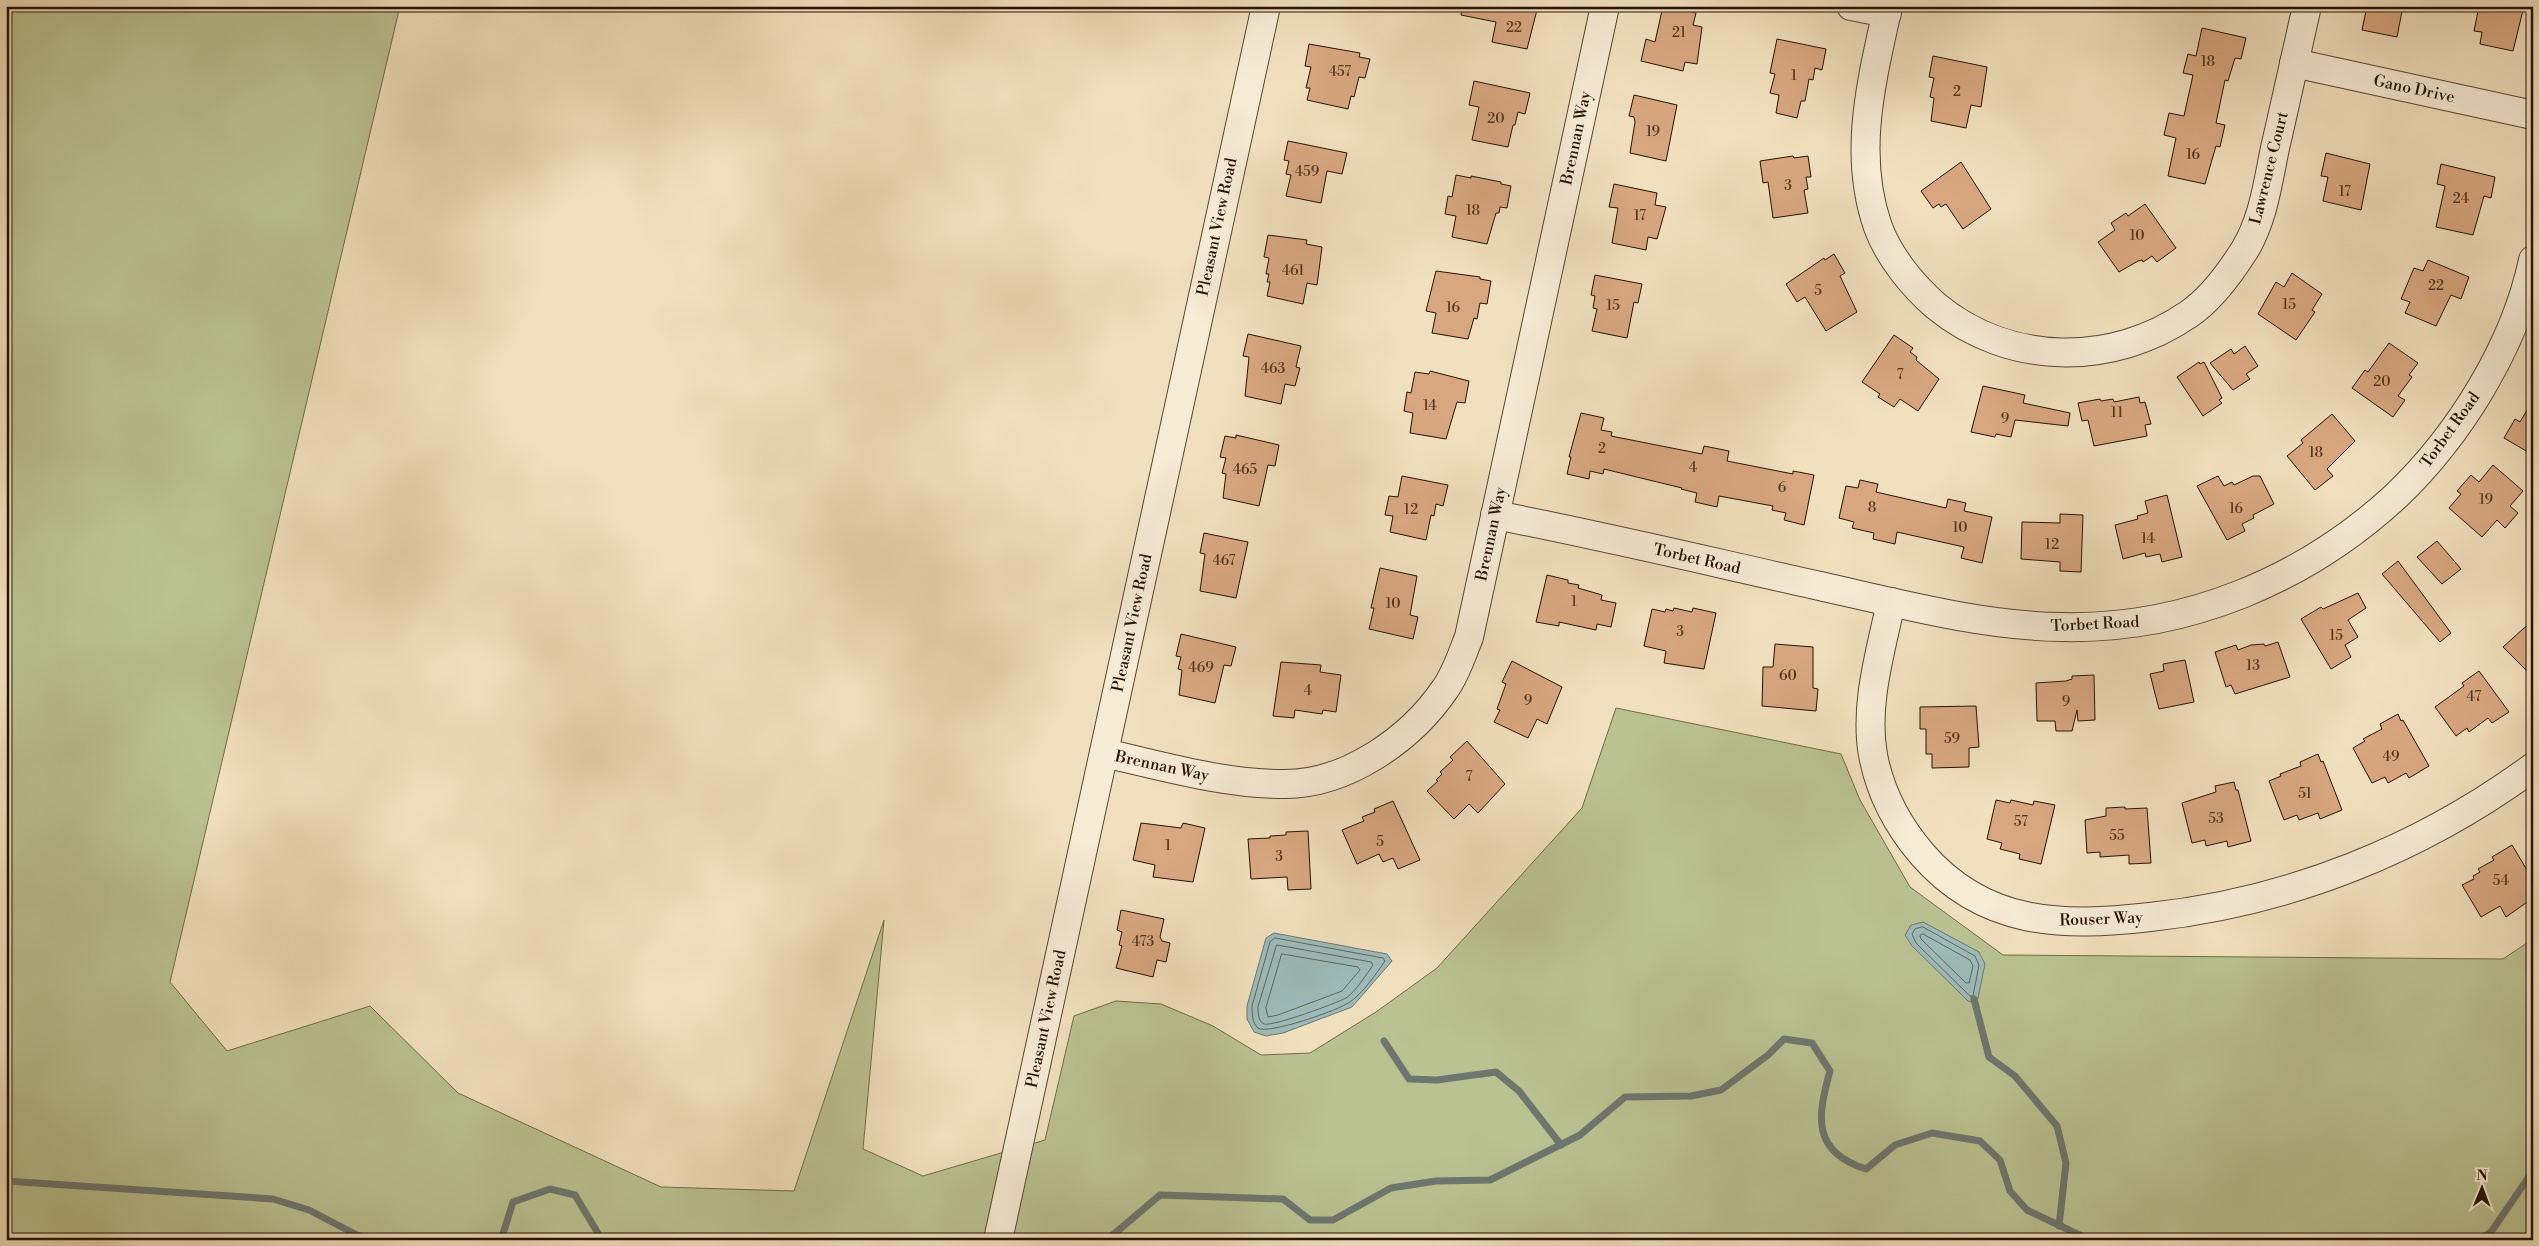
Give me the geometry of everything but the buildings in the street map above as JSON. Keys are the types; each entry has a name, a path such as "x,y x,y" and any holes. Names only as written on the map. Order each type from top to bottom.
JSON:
{"street":[{"name":"Pleasant View Road","path":"999,1238 1266,6"},
{"name":"Brennan Way","path":"1104,753 1249,783 1286,784 1318,779 1350,768 1376,755 1402,737 1427,712 1446,688 1469,637 1605,6"},
{"path":"1851,6 1888,10"},
{"name":"Lawrence Court","path":"1888,10 1867,113 1864,151 1867,187 1879,230 1898,263 1922,293 1953,319 1992,339 2029,350 2069,353 2112,348 2155,334 2191,313 2221,283 2246,249 2261,215 2307,6"},
{"name":"Gano Drive","path":"2294,63 2533,115"},
{"name":"Torbet Road","path":"1496,516 1891,602 2010,624 2061,628 2109,626 2152,620 2203,608 2250,592 2292,572 2334,547 2374,516 2410,482 2437,453 2484,382 2518,308 2533,260"},
{"name":"Rouser Way","path":"1891,602 1874,686 1871,722 1873,754 1881,784 1894,814 1909,839 1931,865 1960,889 1998,908 2038,920 2073,923 2184,914 2269,896 2339,873 2394,850 2449,822 2500,791 2533,766"}],"green space":[{"path":"6,6 400,6 170,982 227,1051 370,1006 458,1093 661,1187 794,1191 884,920 863,1149 923,1176 1045,1140 1074,1016 1116,1001 1161,1004 1213,1026 1261,1055 1310,1053 1376,1012 1437,968 1582,808 1616,708 1841,754 1860,800 1910,887 2003,955 2503,959 2533,939 2533,1240 6,1240"}],"water":[{"path":"1923,922 1979,952 1985,964 1978,998 1975,1003 1968,1001 1912,946 1905,935 1911,925"},
{"path":"1274,933 1387,954 1392,961 1352,1007 1283,1033 1266,1036 1254,1032 1247,1019 1247,1006 1266,938"}],"waterway":[{"path":"1974,999 1989,1057 2015,1076 2057,1126 2066,1163 2059,1226"},
{"path":"1107,1240 1160,1195 1283,1199 1310,1220 1333,1220 1391,1188 1436,1181 1490,1180 1580,1135 1625,1097 1691,1096 1721,1090 1768,1055 1784,1039 1812,1043 1830,1071 1821,1118 1823,1131 1827,1143 1848,1162 1866,1169 1895,1145 1932,1133 1980,1141 2000,1160 2010,1191 2027,1210 2090,1240"},
{"path":"1384,1041 1409,1079 1437,1080 1496,1072 1519,1091 1561,1145"},
{"path":"2479,1240 2491,1232 2533,1171"},
{"path":"6,1181 273,1199 309,1210 357,1235 374,1240"},
{"path":"501,1240 513,1202 550,1189 575,1195 602,1240"}]}
